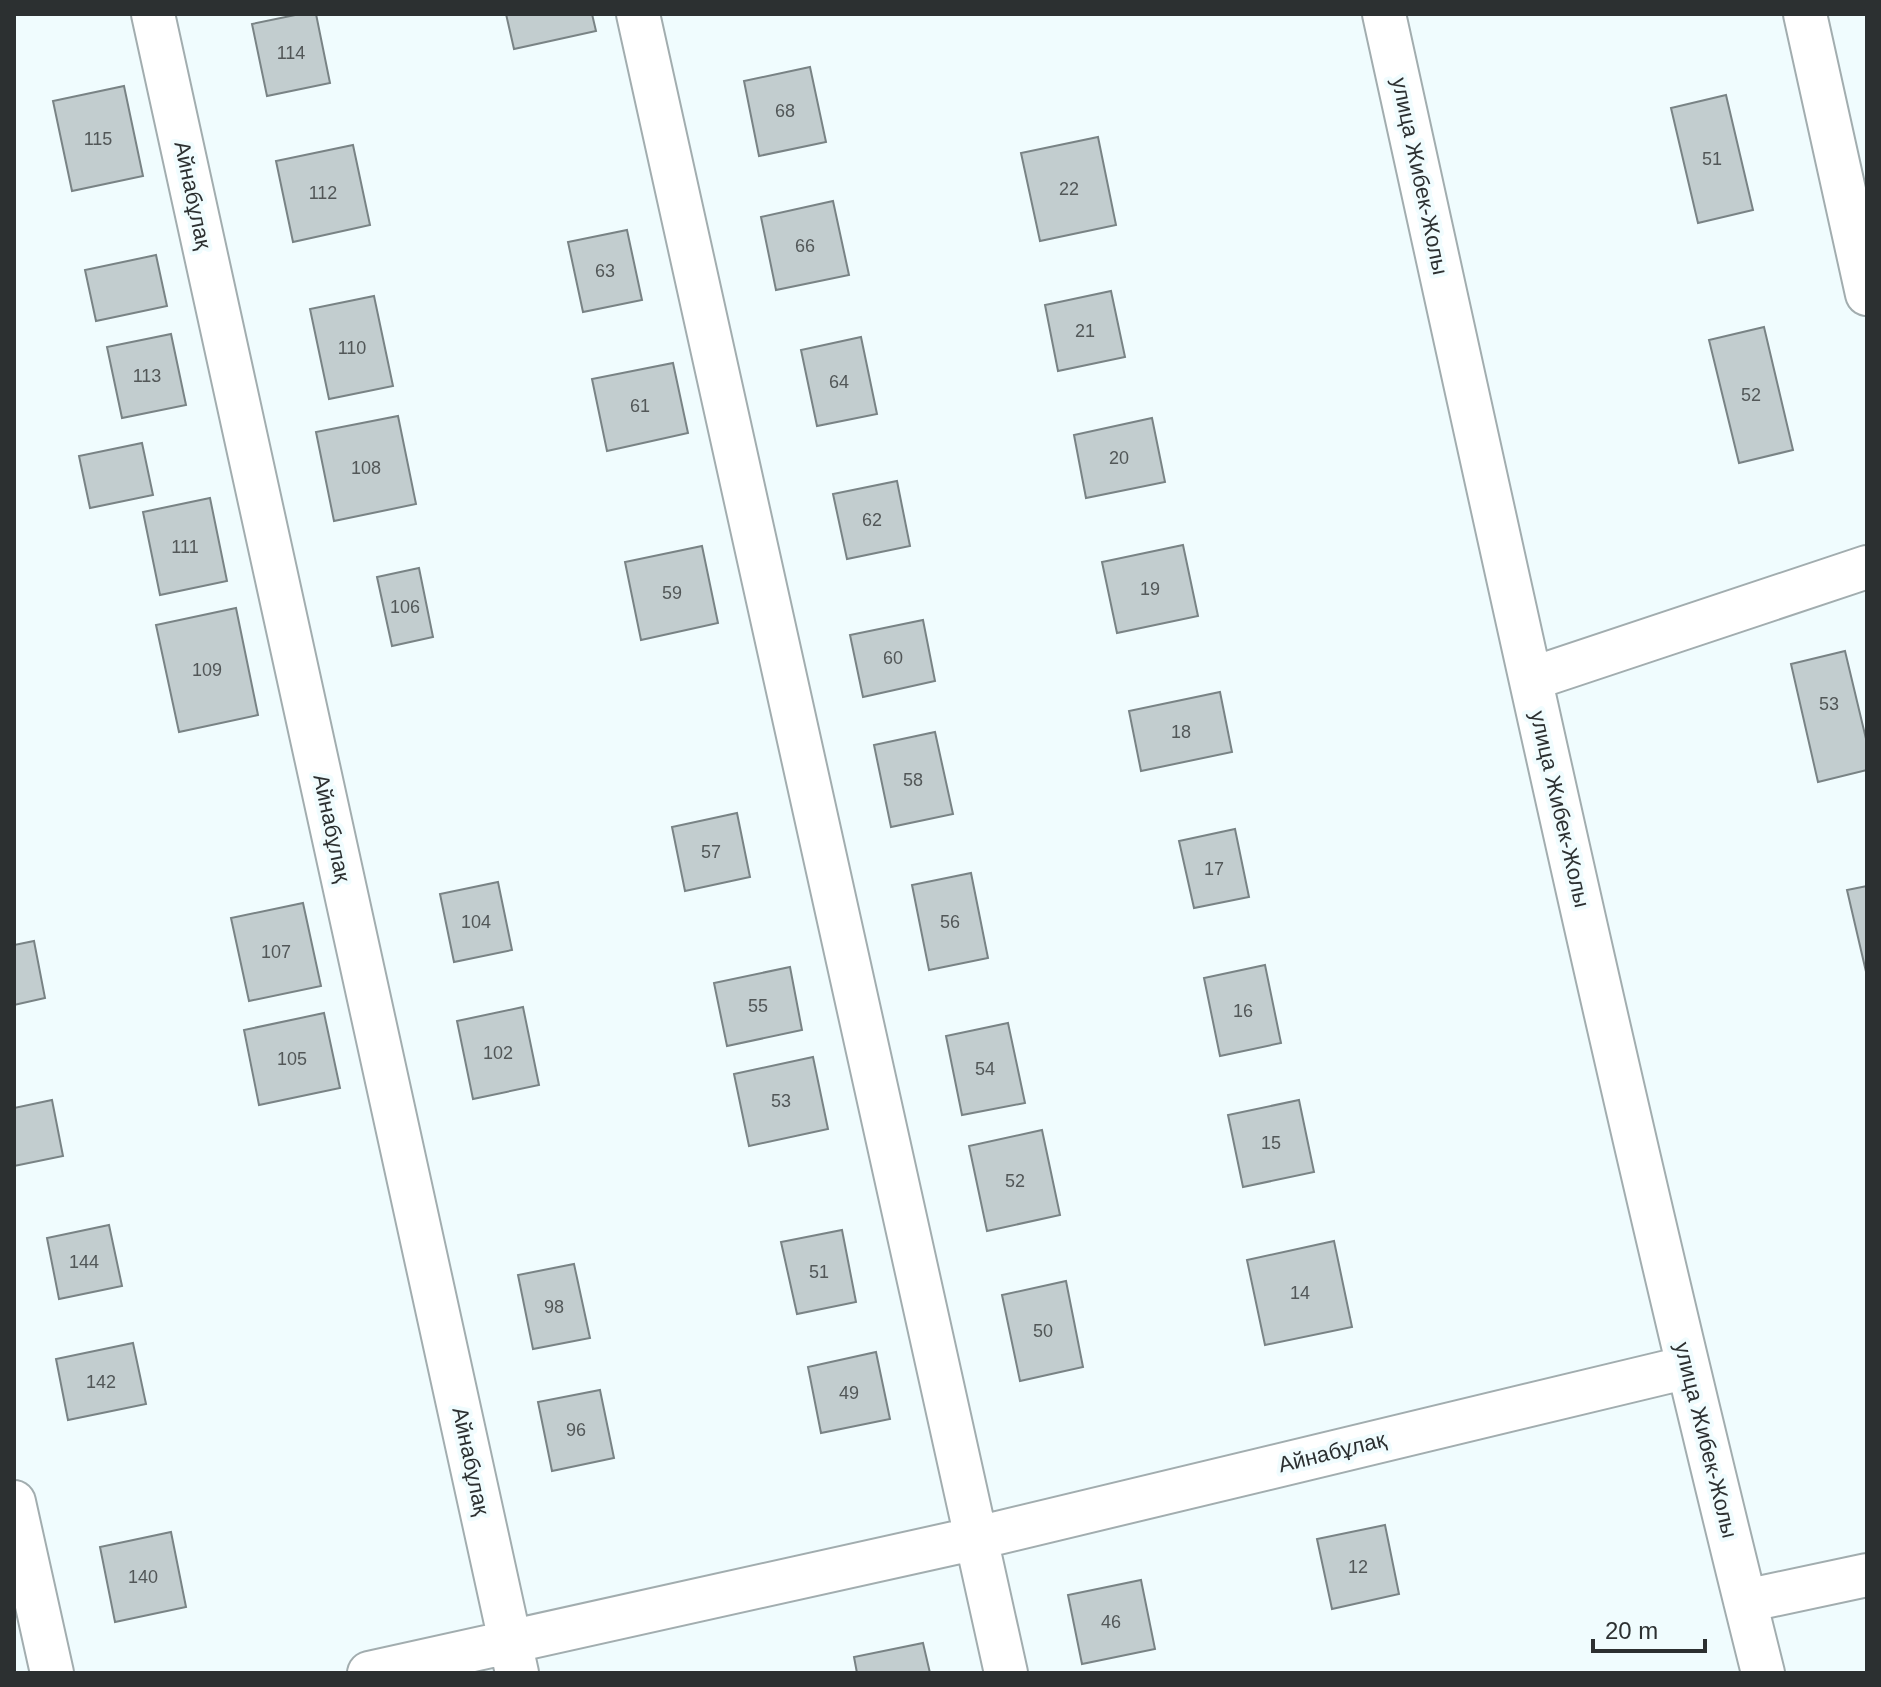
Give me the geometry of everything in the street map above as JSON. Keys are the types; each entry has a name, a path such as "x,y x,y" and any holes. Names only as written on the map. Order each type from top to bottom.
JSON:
{"street":[{"name":"Айнабұлақ","path":"153,14 514,1657"},
{"path":"638,14 1006,1673"},
{"name":"улица Жибек-Жолы","path":"1384,14 1531,679 1688,1367 1745,1601"},
{"path":"1805,14 1867,294"},
{"path":"1531,679 1867,567"},
{"name":"Айнабұлақ","path":"369,1673 514,1657 977,1538 1688,1367"},
{"path":"14,1502 52,1673"},
{"path":"1763,1673 1745,1601 1867,1575"}],"building":[{"path":"300,14 316,14 330,83 267,96 252,24"},
{"path":"506,14 592,14 596,31 514,49"},
{"path":"810,67 826,142 759,156 744,81"},
{"path":"124,86 143,176 72,191 53,101"},
{"path":"1726,95 1753,210 1698,223 1671,108"},
{"path":"1098,137 1116,225 1040,241 1021,153"},
{"path":"353,145 370,225 293,242 276,161"},
{"path":"833,201 849,275 776,290 761,217"},
{"path":"627,230 642,300 583,312 568,242"},
{"path":"156,255 167,306 96,321 85,270"},
{"path":"1111,291 1125,357 1058,371 1045,305"},
{"path":"374,296 393,386 329,399 310,309"},
{"path":"1764,327 1793,450 1739,463 1709,340"},
{"path":"171,334 186,405 122,418 107,347"},
{"path":"861,337 877,414 817,426 801,350"},
{"path":"673,363 688,433 607,451 592,379"},
{"path":"398,416 416,504 334,521 316,432"},
{"path":"1152,418 1165,482 1086,498 1074,435"},
{"path":"142,443 153,495 90,508 79,456"},
{"path":"897,481 910,546 847,559 833,494"},
{"path":"210,498 227,581 160,595 143,512"},
{"path":"1183,545 1198,616 1117,633 1102,562"},
{"path":"702,546 718,623 641,640 625,562"},
{"path":"419,568 433,637 392,646 377,577"},
{"path":"236,608 258,715 179,732 156,625"},
{"path":"923,620 935,681 863,697 850,635"},
{"path":"1845,651 1867,743 1867,770 1818,782 1791,664"},
{"path":"1220,692 1232,752 1141,771 1129,711"},
{"path":"935,732 953,814 891,827 874,745"},
{"path":"737,813 750,877 685,891 672,827"},
{"path":"1235,829 1249,897 1194,908 1179,841"},
{"path":"971,873 988,958 929,970 912,885"},
{"path":"498,882 512,950 454,962 440,894"},
{"path":"1867,886 1867,976 1847,890"},
{"path":"303,903 321,986 249,1001 231,918"},
{"path":"34,941 45,998 14,1005 14,945"},
{"path":"1265,965 1281,1043 1220,1056 1204,978"},
{"path":"790,967 802,1030 727,1046 714,983"},
{"path":"523,1007 539,1085 473,1099 457,1021"},
{"path":"324,1013 340,1088 259,1105 244,1030"},
{"path":"1008,1023 1025,1103 962,1115 946,1036"},
{"path":"813,1057 828,1129 749,1146 734,1074"},
{"path":"52,1100 63,1156 14,1166 14,1108"},
{"path":"1299,1100 1314,1172 1243,1187 1228,1115"},
{"path":"1042,1130 1060,1215 987,1231 969,1146"},
{"path":"109,1225 122,1286 59,1299 47,1238"},
{"path":"842,1230 856,1302 797,1314 781,1242"},
{"path":"1334,1241 1352,1327 1265,1345 1247,1260"},
{"path":"574,1264 590,1338 533,1349 518,1275"},
{"path":"1066,1281 1083,1367 1020,1381 1002,1295"},
{"path":"133,1343 146,1404 68,1420 56,1359"},
{"path":"876,1352 890,1419 821,1433 808,1367"},
{"path":"600,1390 614,1458 552,1471 538,1402"},
{"path":"1385,1525 1399,1594 1332,1609 1317,1539"},
{"path":"171,1532 186,1607 115,1622 100,1547"},
{"path":"1141,1580 1155,1649 1082,1664 1068,1595"},
{"path":"923,1643 930,1673 857,1673 854,1657"}]}
